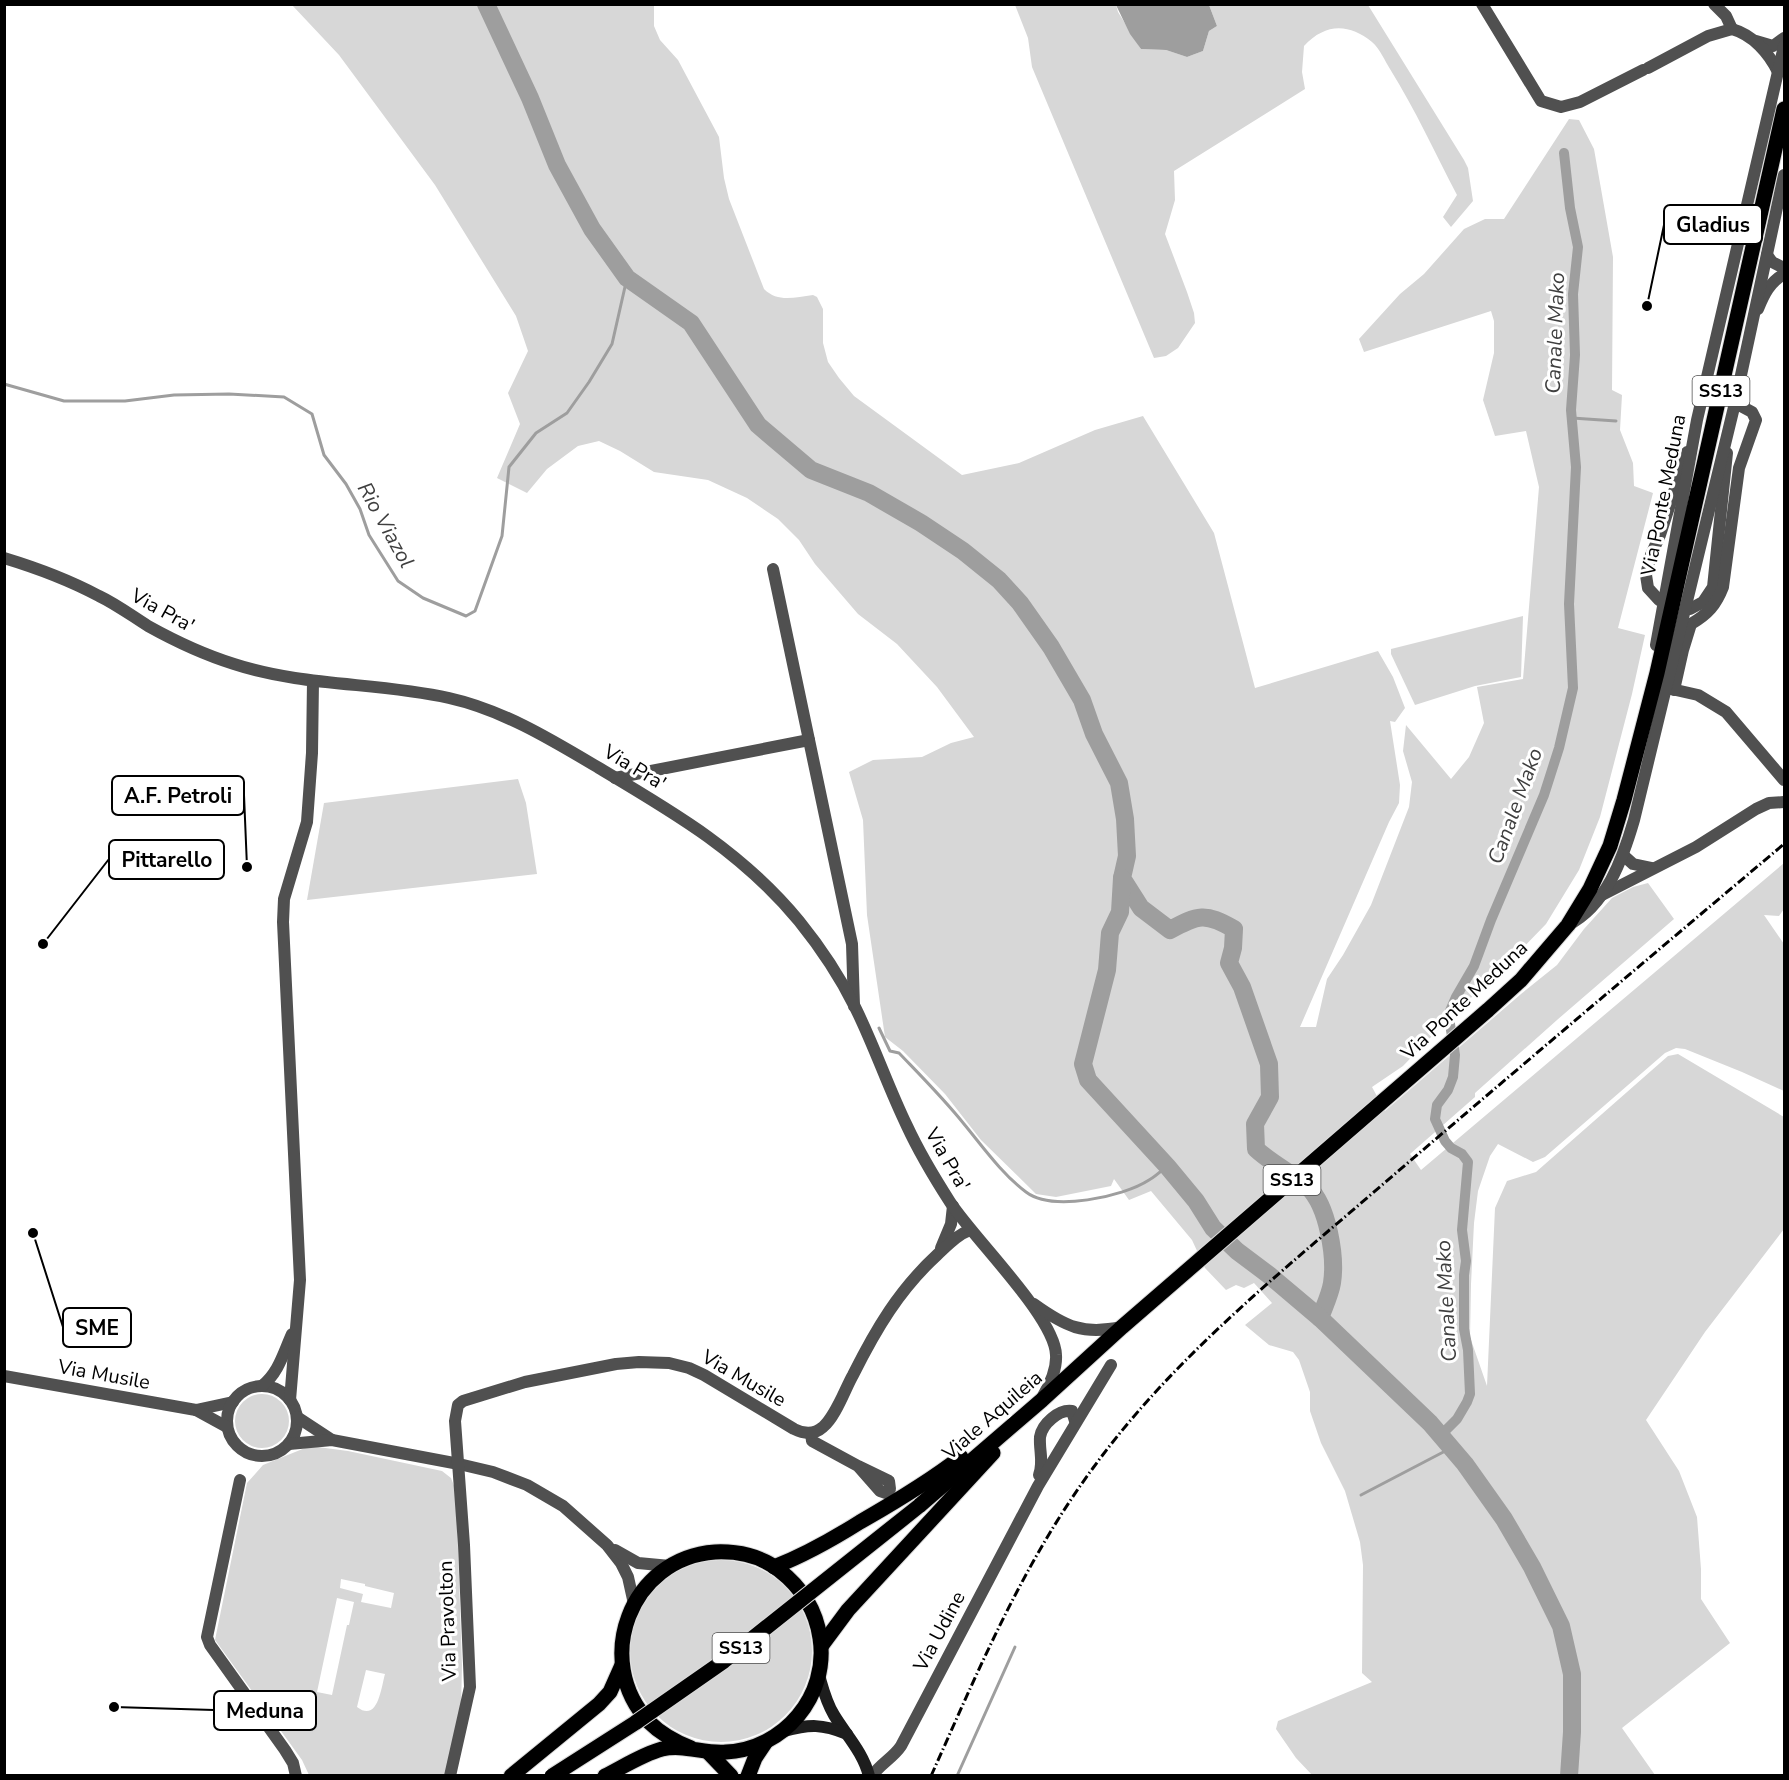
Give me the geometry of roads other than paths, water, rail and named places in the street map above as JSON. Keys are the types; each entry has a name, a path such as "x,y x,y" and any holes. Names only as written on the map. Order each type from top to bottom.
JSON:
{"main road":[{"name":"Via Ponte Meduna","path":"1202,1258 1521,980 1568,925 1590,889 1610,846 1657,673 1785,109"},
{"name":"Viale Aquileia","path":"552,1776 635,1723 724,1661 919,1506 1202,1258"},
{"path":"774,1567 794,1559 906,1496 1042,1400"},
{"path":"822,1645 848,1610 1042,1400"},
{"path":"722,1552 749,1556 774,1567 798,1587 807,1600 814,1614 822,1645 819,1675 806,1706 784,1731 765,1743 737,1751 708,1752 691,1748 669,1738 650,1723 632,1696 622,1665 622,1640 628,1615 634,1604 650,1583 670,1566 695,1556 722,1552"},
{"path":"511,1776 599,1704 614,1685 622,1665"},
{"name":"Via Udine","path":"819,1675 833,1714 866,1762 870,1776"},
{"path":"784,1731 806,1725 821,1725 847,1734"},
{"path":"748,1776 755,1758 765,1743"},
{"path":"604,1776 662,1749 691,1748"},
{"path":"708,1752 731,1776"}],"street":[{"path":"1482,4 1541,101 1561,107 1580,102 1708,36 1732,29"},
{"path":"1714,4 1726,16 1732,29 1755,41 1773,46 1785,38"},
{"path":"1755,41 1773,61 1778,72"},
{"name":"Via Ponte Meduna","path":"1657,673 1656,648 1697,420 1785,46"},
{"name":"Via Ponte Meduna","path":"1568,925 1583,918 1600,896 1623,855 1634,820 1670,689 1785,175"},
{"path":"1767,255 1772,262 1785,268"},
{"name":"Via Ponte Meduna","path":"1752,323 1770,286 1785,274"},
{"name":"Via Ponte Meduna","path":"1670,689 1691,624 1703,617 1716,604 1723,587 1738,468 1756,420 1752,412 1735,403"},
{"path":"1659,600 1648,588 1646,575 1697,420"},
{"name":"Via Ponte Meduna","path":"1690,609 1703,602 1713,587 1730,425"},
{"name":"Via Pra'","path":"4,558 51,574 101,597 152,628 191,648 232,664 267,674 418,692 453,699 518,723 548,738 688,821 757,876 799,921 821,950 854,1006 907,1126 953,1206 970,1230 1029,1300 1055,1345 1056,1363 1042,1400"},
{"path":"773,569 852,944 854,1006"},
{"path":"295,1327 274,1375 262,1386 244,1391 228,1411 227,1427 230,1436 237,1446 254,1456 274,1454 289,1444 296,1431 297,1417 290,1400 300,1292 283,922 284,899 307,822 312,753 313,681"},
{"path":"1670,689 1698,695 1726,712 1785,780"},
{"path":"615,778 809,740"},
{"path":"1600,896 1696,847 1756,809 1769,803 1785,802"},
{"path":"1623,855 1633,864 1652,868"},
{"path":"931,1261 946,1237 953,1206"},
{"path":"858,1467 812,1441 811,1433 819,1430 829,1421 888,1310 904,1289 956,1238 970,1230"},
{"name":"Via Pra'","path":"1029,1300 1066,1326 1077,1329 1105,1330 1122,1327"},
{"name":"Via Musile","path":"459,1464 455,1412 463,1401 536,1380 577,1371 639,1362 669,1363 689,1368 794,1429 802,1433 811,1433"},
{"name":"Via Udine","path":"870,1776 897,1754 1022,1516 1075,1421 1111,1365"},
{"name":"Via Musile","path":"4,1376 196,1410"},
{"path":"262,1386 277,1390 290,1400"},
{"path":"196,1410 233,1402"},
{"path":"196,1410 227,1427"},
{"name":"Via Udine","path":"1022,1516 1040,1472 1042,1432 1054,1417 1066,1410 1072,1411 1075,1421"},
{"path":"297,1417 332,1440"},
{"path":"289,1444 332,1440 459,1464 493,1472 527,1485 546,1495 577,1517 607,1545 621,1563 628,1577 634,1604"},
{"name":"Via Pravolton","path":"450,1776 470,1687 459,1464"},
{"path":"240,1480 207,1637 210,1645 285,1750 296,1776"},
{"path":"607,1545 638,1563 670,1566"},
{"path":"861,1755 873,1760 888,1760"}],"waterway":[{"path":"486,4 530,98 557,165 592,229 627,278 691,323 758,425 811,470 869,493 921,523 963,551 999,580 1020,603 1051,647 1082,700 1094,734 1119,783 1125,819 1127,856 1122,878 1141,908 1170,930 1188,921 1202,918 1216,920 1234,929 1229,963 1242,987 1269,1064 1270,1097 1255,1124 1256,1149 1308,1187 1321,1206 1329,1232 1333,1260 1332,1283 1320,1318"},
{"name":"Canale Mako","path":"1441,1435 1457,1419 1470,1394 1468,1350 1464,1329 1466,1261 1462,1230 1468,1162 1462,1154 1451,1148 1445,1141 1435,1119 1437,1105 1448,1090 1453,1077 1455,1055 1450,1011 1474,966 1544,795 1559,748 1573,688 1569,604 1576,467 1571,410 1575,355 1573,294 1578,247 1570,208 1564,153"},
{"name":"Rio Viazol","path":"4,384 64,401 125,401 174,395 229,394 284,397 312,414 324,455 346,484 360,509 369,535 398,581 423,598 466,616 475,611 502,536 509,467 536,433 567,413 589,382 612,344 627,278"},
{"path":"1572,418 1616,421"},
{"path":"1122,878 1120,912 1110,933 1107,970 1083,1064 1088,1080 1167,1166 1196,1201 1213,1228 1237,1251 1320,1318 1430,1423 1465,1464 1504,1519 1532,1567 1561,1626 1572,1674 1569,1776"},
{"path":"879,1028 890,1051 899,1053 1009,1177 1026,1192 1038,1198 1069,1201 1106,1197 1137,1186 1167,1166"},
{"path":"1361,1495 1451,1448"},
{"path":"957,1776 1015,1647"}],"railway":[{"path":"931,1776 1004,1618 1045,1541 1093,1468 1157,1390 1229,1319 1305,1251 1784,844"}],"place":[{"name":"Gladius","path":"1647,306"},
{"name":"A.F. Petroli","path":"247,867"},
{"name":"Pittarello","path":"43,944"},
{"name":"SME","path":"33,1233"},
{"name":"Meduna","path":"114,1707"}]}
